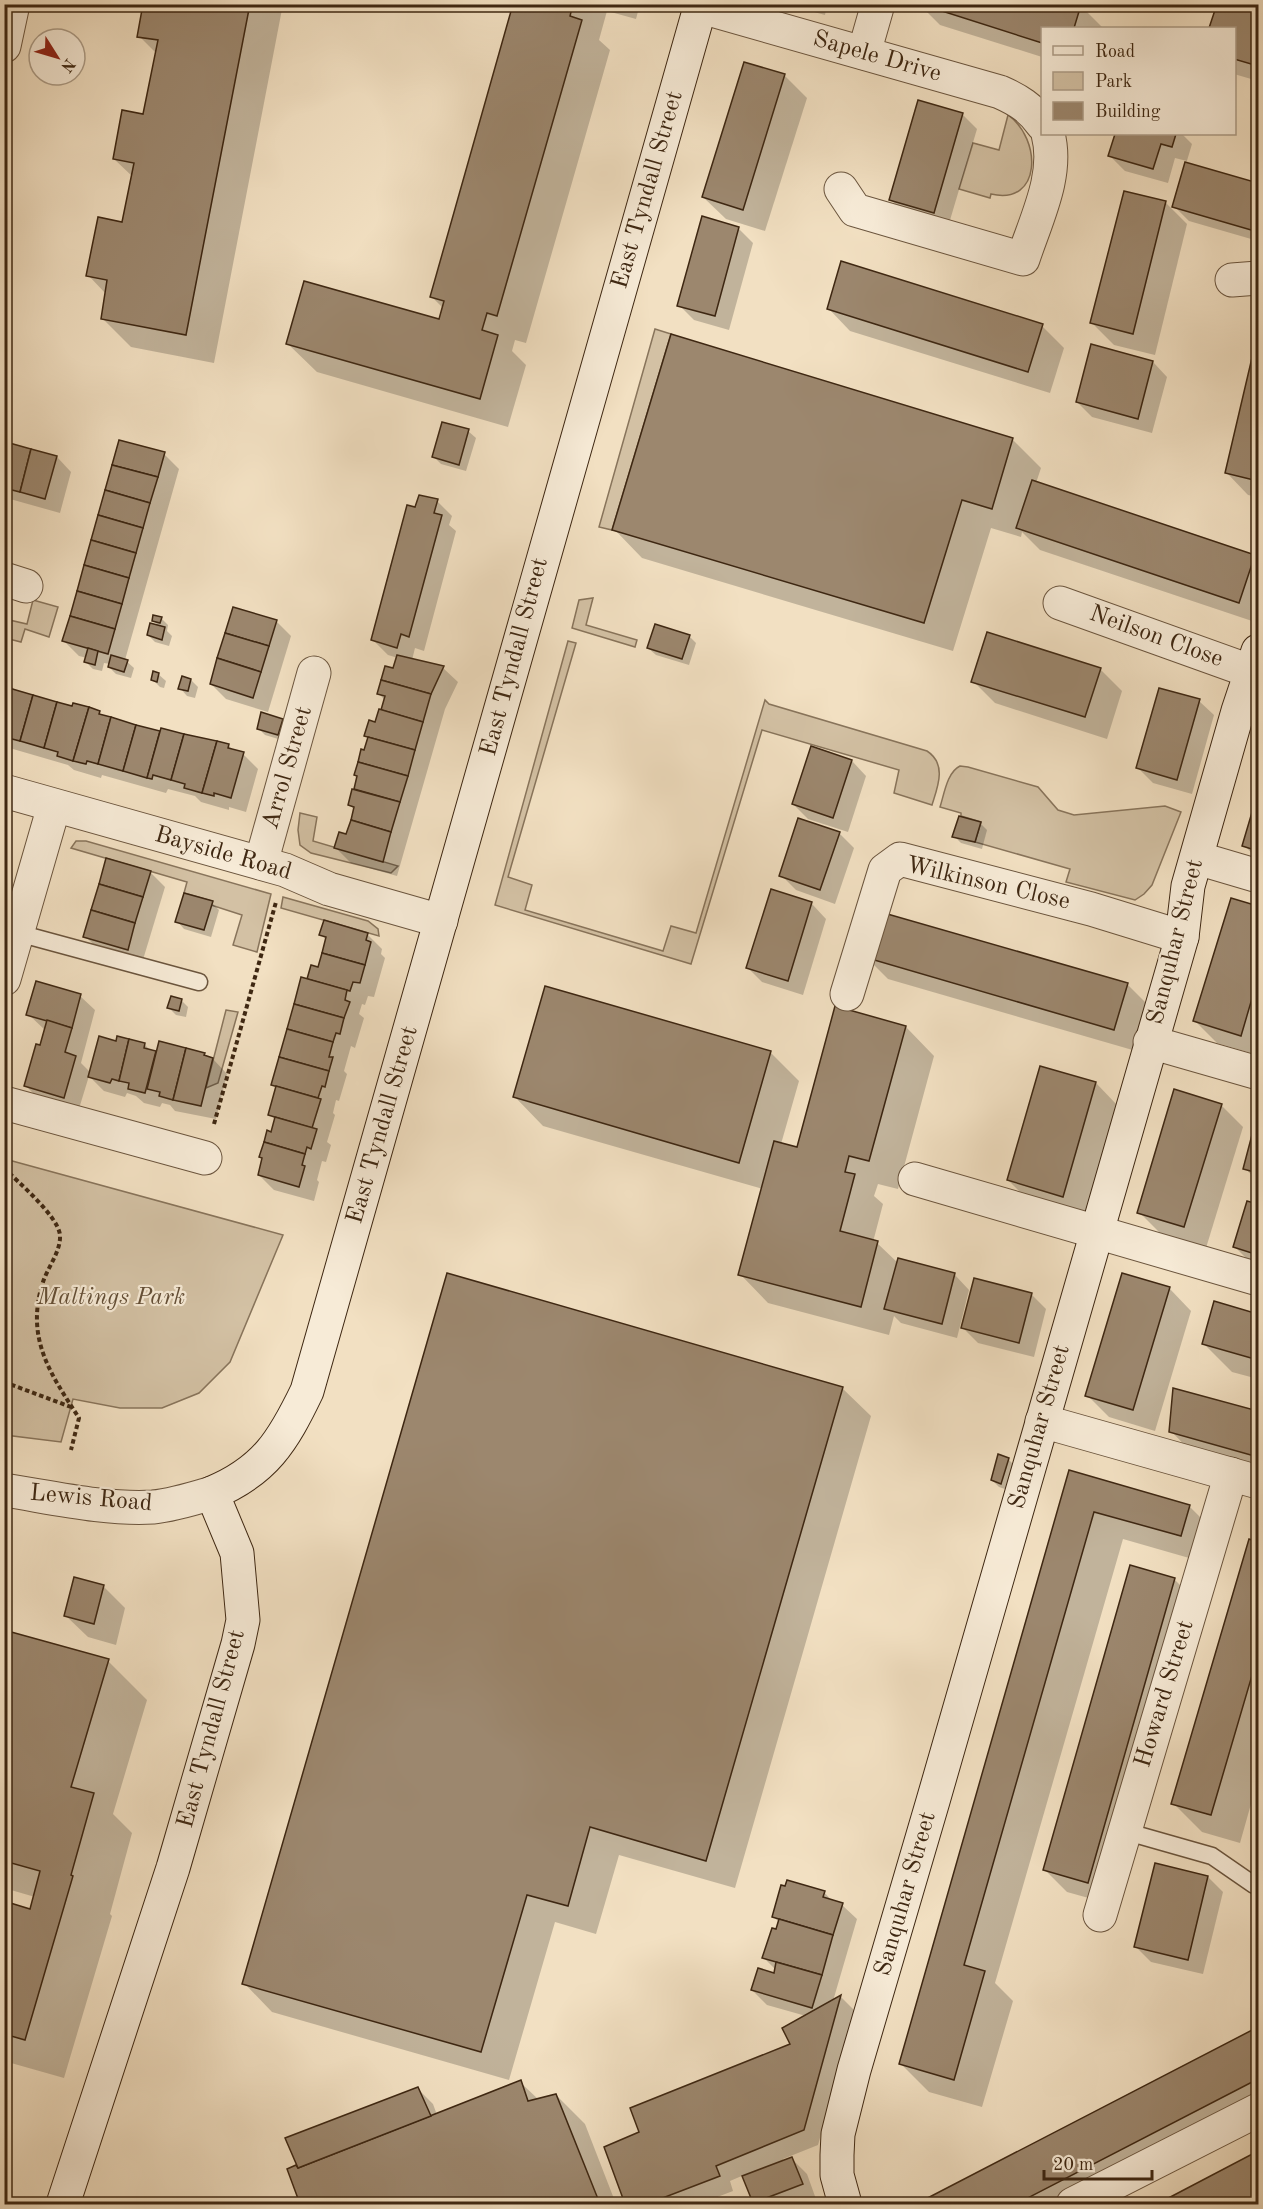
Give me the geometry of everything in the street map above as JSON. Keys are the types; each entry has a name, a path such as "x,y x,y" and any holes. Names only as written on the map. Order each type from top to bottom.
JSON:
{"street":[{"path":"4,46 13,4"},
{"path":"864,53 878,4"},
{"name":"Sapele Drive","path":"701,5 1000,92 1034,112 1041,122"},
{"name":"East Tyndall Street","path":"63,2205 173,1868 238,1644 243,1620 237,1553 212,1493 251,1473 272,1450 293,1421 307,1391 701,5"},
{"path":"842,189 855,210 1023,259 1051,172 1052,150 1048,135"},
{"name":"Neilson Close","path":"1060,603 1256,666"},
{"name":"Sanquhar Street","path":"845,2205 837,2175 837,2155 838,2134 849,2087 1182,937 1188,886 1238,711 1256,666"},
{"name":"Arrol Street","path":"273,867 314,673"},
{"name":"Bayside Road","path":"4,791 273,867 329,888 441,921"},
{"path":"4,979 54,806"},
{"path":"1197,858 1258,876"},
{"name":"Wilkinson Close","path":"847,994 885,870 900,859 1091,909 1182,937"},
{"path":"1150,1042 1258,1073"},
{"path":"4,1103 205,1158"},
{"path":"915,1179 1258,1279"},
{"path":"1042,1421 1245,1478"},
{"name":"Howard Street","path":"1100,1915 1124,1831 1245,1478"},
{"name":"Lewis Road","path":"4,1490 105,1505 151,1507 212,1493"},
{"path":"1073,2205 1258,2110"}],"lane":[{"path":"18,933 199,982"},
{"path":"1124,1831 1204,1852 1254,1885"}],"path":[{"path":"205,1158 273,867"},
{"path":"4,1168 53,1218 60,1234 57,1250 41,1291 37,1309 37,1336 52,1377 79,1418 71,1450"},
{"path":"4,1382 72,1407"}],"green space":[{"path":"1008,115 1027,139 1031,154 1028,181 1020,190 1008,195 991,194 990,198 959,189 973,143 999,150"},
{"path":"655,329 671,334 612,530 599,527"},
{"path":"593,598 586,625 637,640 635,647 572,628 579,600"},
{"path":"33,600 58,607 49,637 25,629 21,642 5,638 5,619 27,624"},
{"path":"568,641 576,643 508,877 532,885 525,910 663,951 671,926 696,933 765,700 769,704 927,751 937,762 939,769 932,805 894,793 899,770 762,730 691,964 495,905"},
{"path":"960,766 1038,787 1058,810 1074,815 1165,806 1181,812 1152,885 1135,900 1066,882 1070,869 975,842 981,822 940,807 949,778"},
{"path":"300,813 317,817 313,841 398,866 391,873 311,853 300,845 298,830"},
{"path":"76,841 86,841 271,894 257,952 233,945 242,915 211,905 212,901 184,893 187,882 71,848"},
{"path":"283,897 368,921 378,929 379,936 281,908"},
{"path":"226,1010 238,1012 218,1083 206,1088"},
{"name":"Maltings Park","path":"5,1159 283,1235 230,1362 199,1393 162,1408 120,1408 73,1399 61,1442 5,1435"}],"building":[{"path":"143,4 250,4 186,335 101,319 107,280 86,276 98,217 122,222 134,163 113,159 122,110 143,114 158,40 137,37"},
{"path":"513,4 573,4 570,16 582,20 497,316 487,313 482,330 498,335 480,399 286,344 304,281 439,319 444,301 430,297"},
{"path":"920,4 1081,4 1074,27 1041,27 1041,43"},
{"path":"1217,4 1236,4 1258,12 1258,66 1236,60 1236,27 1209,27"},
{"path":"744,62 785,74 743,210 702,197"},
{"path":"918,100 963,113 934,213 889,200"},
{"path":"1115,135 1176,135 1172,147 1161,144 1153,169 1108,156"},
{"path":"1185,162 1258,183 1258,232 1172,207"},
{"path":"1124,191 1166,201 1133,334 1090,323"},
{"path":"702,216 739,227 715,316 677,306"},
{"path":"841,261 1043,324 1028,372 827,309"},
{"path":"1258,332 1258,481 1225,473"},
{"path":"671,334 1013,438 992,509 962,500 924,623 612,530"},
{"path":"1091,344 1153,361 1138,419 1076,402"},
{"path":"442,422 469,429 459,465 432,457"},
{"path":"119,440 165,452 158,477 112,465"},
{"path":"6,442 31,449 20,492 4,488"},
{"path":"31,449 57,456 45,499 20,492"},
{"path":"112,465 158,477 150,503 105,490"},
{"path":"1032,480 1255,555 1239,603 1016,528"},
{"path":"105,490 150,503 143,528 98,515"},
{"path":"419,495 438,499 434,513 442,515 409,637 401,634 397,648 371,640 407,505 415,507"},
{"path":"98,515 143,528 136,553 91,540"},
{"path":"91,540 136,553 129,578 84,565"},
{"path":"84,565 129,578 122,604 77,591"},
{"path":"77,591 122,604 115,629 70,616"},
{"path":"233,607 277,620 269,646 225,633"},
{"path":"153,615 162,617 160,623 152,621"},
{"path":"70,616 115,629 108,654 62,641"},
{"path":"150,623 165,627 162,640 147,635"},
{"path":"655,624 690,635 682,659 647,648"},
{"path":"987,632 1101,668 1085,717 971,682"},
{"path":"225,633 269,646 261,672 217,658"},
{"path":"88,648 98,651 95,665 84,662"},
{"path":"111,655 128,660 124,672 108,667"},
{"path":"397,655 444,666 431,694 381,680 385,666 393,668"},
{"path":"217,658 261,672 253,698 210,684"},
{"path":"153,671 159,673 157,682 151,680"},
{"path":"182,676 191,679 188,691 178,689"},
{"path":"381,680 431,694 423,722 381,710 385,696 377,694"},
{"path":"4,682 11,683 4,705"},
{"path":"9,688 33,695 20,741 4,737 4,705"},
{"path":"1159,688 1200,699 1177,780 1136,768"},
{"path":"33,695 57,702 44,748 20,741"},
{"path":"57,702 89,707 73,761 57,756 58,752 44,748"},
{"path":"89,707 100,711 99,714 111,717 98,764 73,761"},
{"path":"379,709 423,722 415,750 364,736 369,720 375,722"},
{"path":"261,712 283,719 278,735 257,729"},
{"path":"111,717 136,725 123,771 98,764"},
{"path":"136,725 160,731 147,778 123,771"},
{"path":"161,728 184,734 171,780 153,775 152,779 147,778"},
{"path":"184,734 217,741 202,793 184,788 185,784 171,780"},
{"path":"368,737 415,750 408,776 358,762 361,749 364,750"},
{"path":"217,741 229,744 228,748 244,752 231,798 214,793 214,796 202,793"},
{"path":"811,746 852,760 833,818 792,804"},
{"path":"358,762 408,776 400,802 354,789 357,776 354,775"},
{"path":"352,789 400,802 391,832 351,820 354,807 348,805"},
{"path":"1258,792 1258,851 1242,846"},
{"path":"959,816 981,822 975,842 952,837"},
{"path":"798,818 840,832 820,890 779,876"},
{"path":"351,820 391,832 383,862 334,848 339,832 346,834"},
{"path":"106,858 151,871 143,897 99,884"},
{"path":"99,884 143,897 135,923 91,910"},
{"path":"771,889 812,902 788,981 746,968"},
{"path":"184,893 213,901 204,930 175,922"},
{"path":"1231,898 1258,906 1258,978 1241,1036 1193,1021"},
{"path":"91,910 135,923 128,950 83,937"},
{"path":"877,911 1128,983 1114,1030 864,957"},
{"path":"324,920 368,933 366,940 371,942 365,965 322,953 326,937 319,935"},
{"path":"322,953 365,965 360,983 353,982 350,991 307,979 311,965 318,967"},
{"path":"301,977 347,990 345,1000 350,1002 344,1018 294,1004"},
{"path":"36,981 81,994 72,1028 26,1015"},
{"path":"545,986 771,1051 739,1163 513,1097"},
{"path":"171,996 182,999 179,1011 167,1008"},
{"path":"294,1004 344,1018 340,1034 336,1033 333,1042 287,1029"},
{"path":"835,1006 906,1026 869,1161 849,1156 845,1172 855,1174 840,1231 878,1241 861,1307 738,1275 774,1141 797,1147"},
{"path":"47,1020 72,1028 65,1052 76,1056 64,1098 24,1086 36,1044 40,1045"},
{"path":"287,1029 333,1042 329,1057 333,1057 329,1071 279,1057"},
{"path":"99,1036 116,1041 117,1036 129,1039 119,1081 112,1079 110,1083 88,1077"},
{"path":"129,1039 145,1043 144,1048 156,1051 145,1093 128,1089 129,1083 119,1081"},
{"path":"159,1041 186,1048 173,1100 159,1096 160,1092 147,1089"},
{"path":"186,1048 205,1053 204,1055 213,1058 201,1106 173,1100"},
{"path":"279,1057 329,1071 325,1087 322,1086 318,1098 271,1085"},
{"path":"1040,1066 1096,1082 1063,1197 1007,1180"},
{"path":"276,1086 321,1099 312,1128 268,1115"},
{"path":"1174,1089 1222,1104 1184,1227 1137,1213"},
{"path":"1258,1112 1258,1173 1243,1169"},
{"path":"275,1117 317,1129 311,1149 307,1147 305,1154 264,1142 267,1130 271,1132"},
{"path":"264,1142 305,1154 302,1165 305,1166 299,1187 258,1175 262,1158 259,1157"},
{"path":"1247,1201 1258,1204 1258,1255 1233,1247"},
{"path":"898,1258 955,1273 942,1324 884,1309"},
{"path":"447,1273 843,1387 706,1861 590,1827 568,1906 527,1895 481,2052 242,1984"},
{"path":"1122,1273 1170,1287 1133,1410 1085,1396"},
{"path":"974,1278 1032,1293 1019,1343 961,1328"},
{"path":"1214,1301 1258,1314 1258,1360 1202,1344"},
{"path":"1173,1388 1258,1411 1258,1457 1169,1432"},
{"path":"998,1454 1009,1458 1001,1484 991,1480"},
{"path":"1069,1470 1190,1505 1181,1536 1094,1512 964,1965 985,1971 954,2080 899,2064"},
{"path":"1249,1539 1258,1542 1258,1655 1211,1815 1171,1804"},
{"path":"1130,1565 1175,1578 1088,1883 1043,1870"},
{"path":"74,1577 104,1585 94,1624 64,1616"},
{"path":"4,1630 109,1659 71,1787 94,1793 71,1875 73,1876 25,2040 4,2034 4,1901 30,1909 40,1871 4,1861"},
{"path":"1155,1863 1208,1876 1188,1960 1134,1947"},
{"path":"787,1880 825,1891 823,1897 843,1903 833,1935 772,1917 781,1885 785,1886"},
{"path":"779,1919 833,1935 822,1975 762,1958 772,1928 776,1929"},
{"path":"776,1962 822,1975 812,2008 751,1990 758,1968 774,1973"},
{"path":"841,1995 804,2130 716,2166 720,2176 647,2204 625,2204 604,2147 639,2132 630,2108 790,2044 782,2028"},
{"path":"1258,2027 1258,2079 1016,2204 916,2204"},
{"path":"521,2080 528,2101 556,2094 600,2204 300,2204 287,2169 296,2165 298,2168"},
{"path":"418,2087 431,2116 298,2168 285,2138"},
{"path":"1258,2151 1258,2203 1157,2204"},
{"path":"792,2157 803,2184 753,2203 742,2176"}]}
